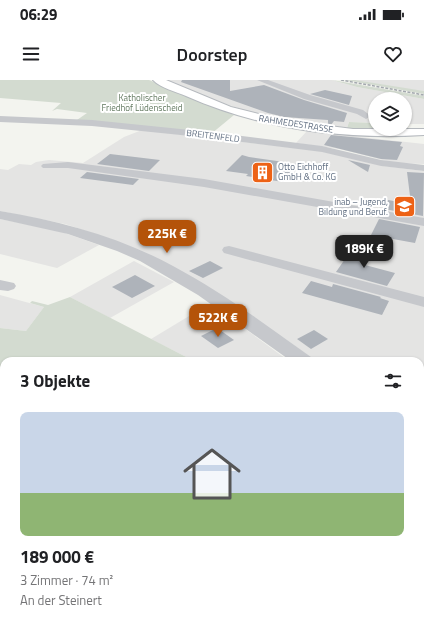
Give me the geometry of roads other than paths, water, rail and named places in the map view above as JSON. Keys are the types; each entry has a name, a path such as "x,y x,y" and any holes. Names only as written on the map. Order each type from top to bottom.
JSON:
{"main road":[{"name":"RAHMEDESTRASSE","path":"158,80 236,112 307,129 422,136"}],"street":[{"path":"261,80 307,97 360,112 366,116"},
{"name":"BREITENFELD","path":"0,119 92,123 210,135 322,149 382,163 424,168"},
{"path":"48,166 68,165 204,183 424,222"},
{"path":"0,215 34,221 70,230 121,248 154,263 187,281 298,357"},
{"path":"228,250 424,302"}],"railway":[{"path":"341,80 424,95"}],"place":[{"name":"Otto Eichhoff GmbH & Co. KG","path":"262,172"},
{"name":"inab – Jugend, Bildung und Beruf.","path":"404,207"}],"park label":[{"name":"Katholischer Friedhof Lüdenscheid","path":"142,104"}]}
